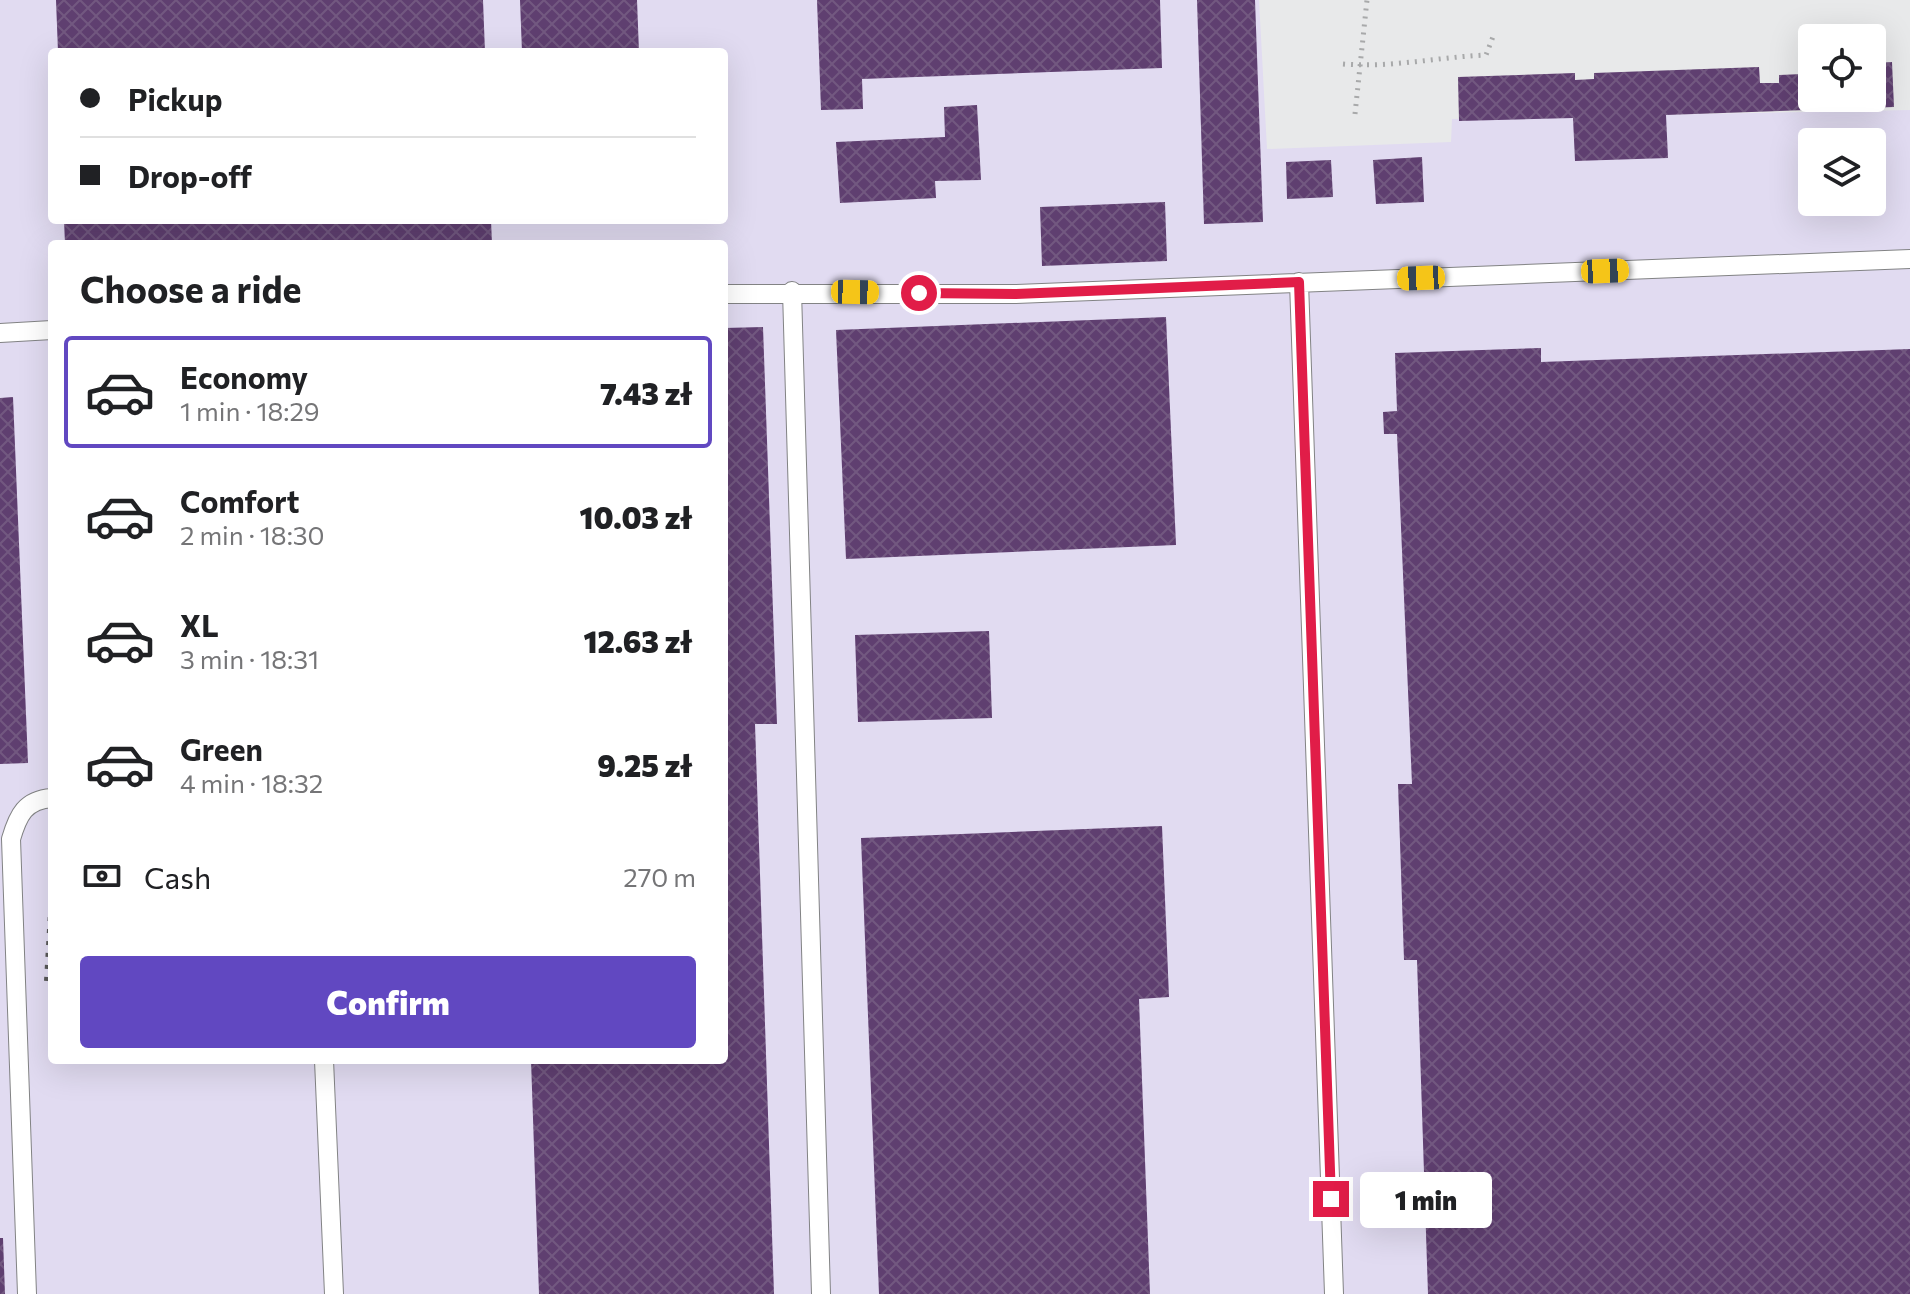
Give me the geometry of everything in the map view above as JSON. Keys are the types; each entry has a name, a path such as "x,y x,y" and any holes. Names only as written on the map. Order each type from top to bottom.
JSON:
{"lane":[{"path":"728,294 792,291 1015,294 1910,259"},
{"path":"1299,282 1334,1294"},
{"path":"792,291 821,1294"},
{"path":"0,333 48,330"},
{"path":"27,1294 11,839 16,819 25,806 48,799"},
{"path":"324,1064 334,1294"}],"path":[{"path":"1355,114 1367,0"},
{"path":"1343,64 1419,64 1437,57 1486,55 1494,34"}],"shaded area":[{"path":"0,0 1259,0 1267,149 1451,142 1452,119 1910,110 1910,1294 0,1294"}],"building":[{"path":"56,0 483,0 485,48 58,48"},
{"path":"520,0 637,0 639,48 522,48"},
{"path":"817,0 1160,0 1162,68 862,79 863,109 821,110"},
{"path":"1197,0 1255,0 1263,222 1204,224"},
{"path":"1886,62 1892,62 1894,107 1886,107"},
{"path":"1759,67 1760,83 1779,83 1779,75 1798,74 1798,110 1666,115 1668,158 1575,161 1573,118 1459,121 1458,77 1575,73 1575,80 1594,79 1594,73"},
{"path":"977,105 981,180 935,181 936,198 840,203 836,142 945,137 944,107"},
{"path":"1422,157 1424,202 1376,204 1373,160"},
{"path":"1331,160 1333,197 1287,199 1286,162"},
{"path":"1165,202 1167,261 1042,266 1040,207"},
{"path":"64,224 491,224 492,240 65,240"},
{"path":"1166,317 1176,545 846,559 836,330"},
{"path":"763,327 777,724 755,724 774,1294 539,1294 531,1064 728,1064 728,328"},
{"path":"1541,348 1541,362 1910,349 1910,1294 1428,1294 1417,960 1404,960 1398,784 1412,784 1397,434 1384,434 1383,412 1397,411 1395,353"},
{"path":"13,397 28,763 0,764 0,398"},
{"path":"989,631 992,718 858,722 855,635"},
{"path":"1162,826 1169,997 1139,999 1150,1294 879,1294 861,838"},
{"path":"0,1238 3,1238 5,1294 0,1294"}],"railway":[{"path":"47,981 48,964"}],"route":[{"path":"919,293 1015,294 1299,282 1331,1199"}]}
